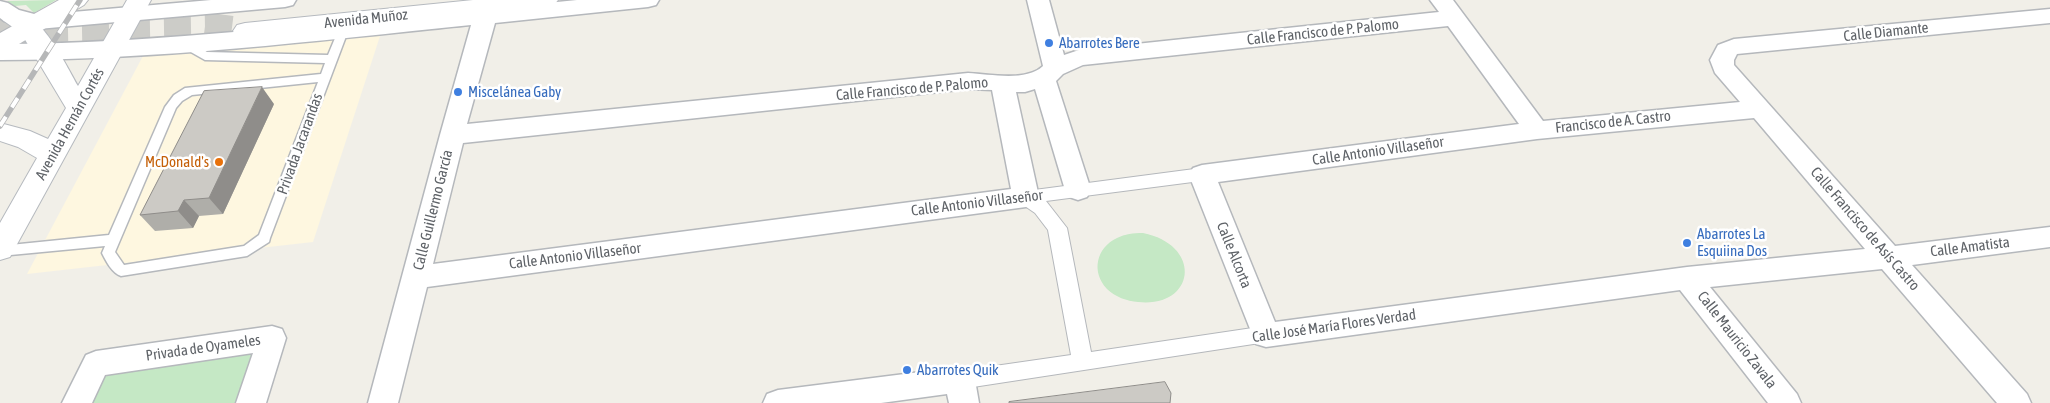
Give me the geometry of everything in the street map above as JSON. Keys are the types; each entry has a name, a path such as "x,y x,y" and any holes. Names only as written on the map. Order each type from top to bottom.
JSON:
{"main road":[{"path":"0,44 16,19 76,0"},
{"name":"Avenida Muñoz","path":"407,0 246,23 546,0"},
{"name":"Avenida Hernán Cortés","path":"0,250 135,8"},
{"path":"16,19 46,52 79,108"},
{"path":"0,132 30,140 52,155"}],"street":[{"path":"16,19 135,8 284,0"},
{"path":"0,52 46,52 186,44 344,31 648,0"},
{"path":"1038,0 1049,73 1078,190"},
{"name":"Calle Francisco de P. Palomo","path":"452,135 968,81 1025,84 1079,58 1448,9"},
{"name":"Francisco de A. Castro","path":"1448,9 1537,130 1760,109"},
{"name":"Calle Diamante","path":"1723,53 1734,48 2050,16"},
{"name":"Calle Guillermo García","path":"383,403 452,135 485,17"},
{"name":"Calle Francisco de Asís Castro","path":"1723,53 1723,67 2016,403"},
{"path":"1002,83 1026,197 1042,208 1057,228 1083,362"},
{"name":"Calle Antonio Villaseñor","path":"416,277 1537,130"},
{"name":"Calle Alcorta","path":"1202,175 1266,335"},
{"name":"Calle Amatista","path":"1890,257 2050,237"},
{"name":"Calle José María Flores Verdad","path":"778,403 962,391 1083,362 1266,335 1687,278 1890,257"},
{"name":"Calle Mauricio Zavala","path":"1687,278 1786,403"},
{"name":"Privada de Oyameles","path":"77,403 96,364 272,338 251,403"}],"lane":[{"path":"325,77 344,31"},
{"path":"186,44 205,56 332,59"},
{"name":"Privada Jacarandas","path":"325,77 264,238 247,251 121,271 108,253 114,240 171,107 178,98 189,91 325,77"},
{"path":"0,250 114,240"}],"shaded area":[{"path":"381,33 313,242 27,274 143,56"}],"green space":[{"path":"56,0 34,13 26,5 15,6 7,1"},
{"path":"1143,233 1162,240 1176,250 1183,262 1185,274 1181,286 1172,295 1157,301 1138,302 1121,298 1107,289 1099,275 1098,261 1100,254 1110,242 1126,235"},
{"path":"264,343 244,403 81,403 101,367"}],"building":[{"path":"262,87 209,198 184,200 178,211 140,215 204,91"},
{"path":"1165,382 1171,393 1170,403 1009,403 1009,402"}],"tunnel":[{"path":"0,30 205,26 245,31"}],"railway":[{"path":"0,126 80,0"}],"place":[{"name":"Abarrotes Bere","path":"1049,43"},
{"name":"Miscelánea Gaby","path":"458,92"},
{"name":"McDonald's","path":"219,162"},
{"name":"Abarrotes La Esquiina Dos","path":"1687,243"},
{"name":"Abarrotes Quik","path":"907,370"}]}
